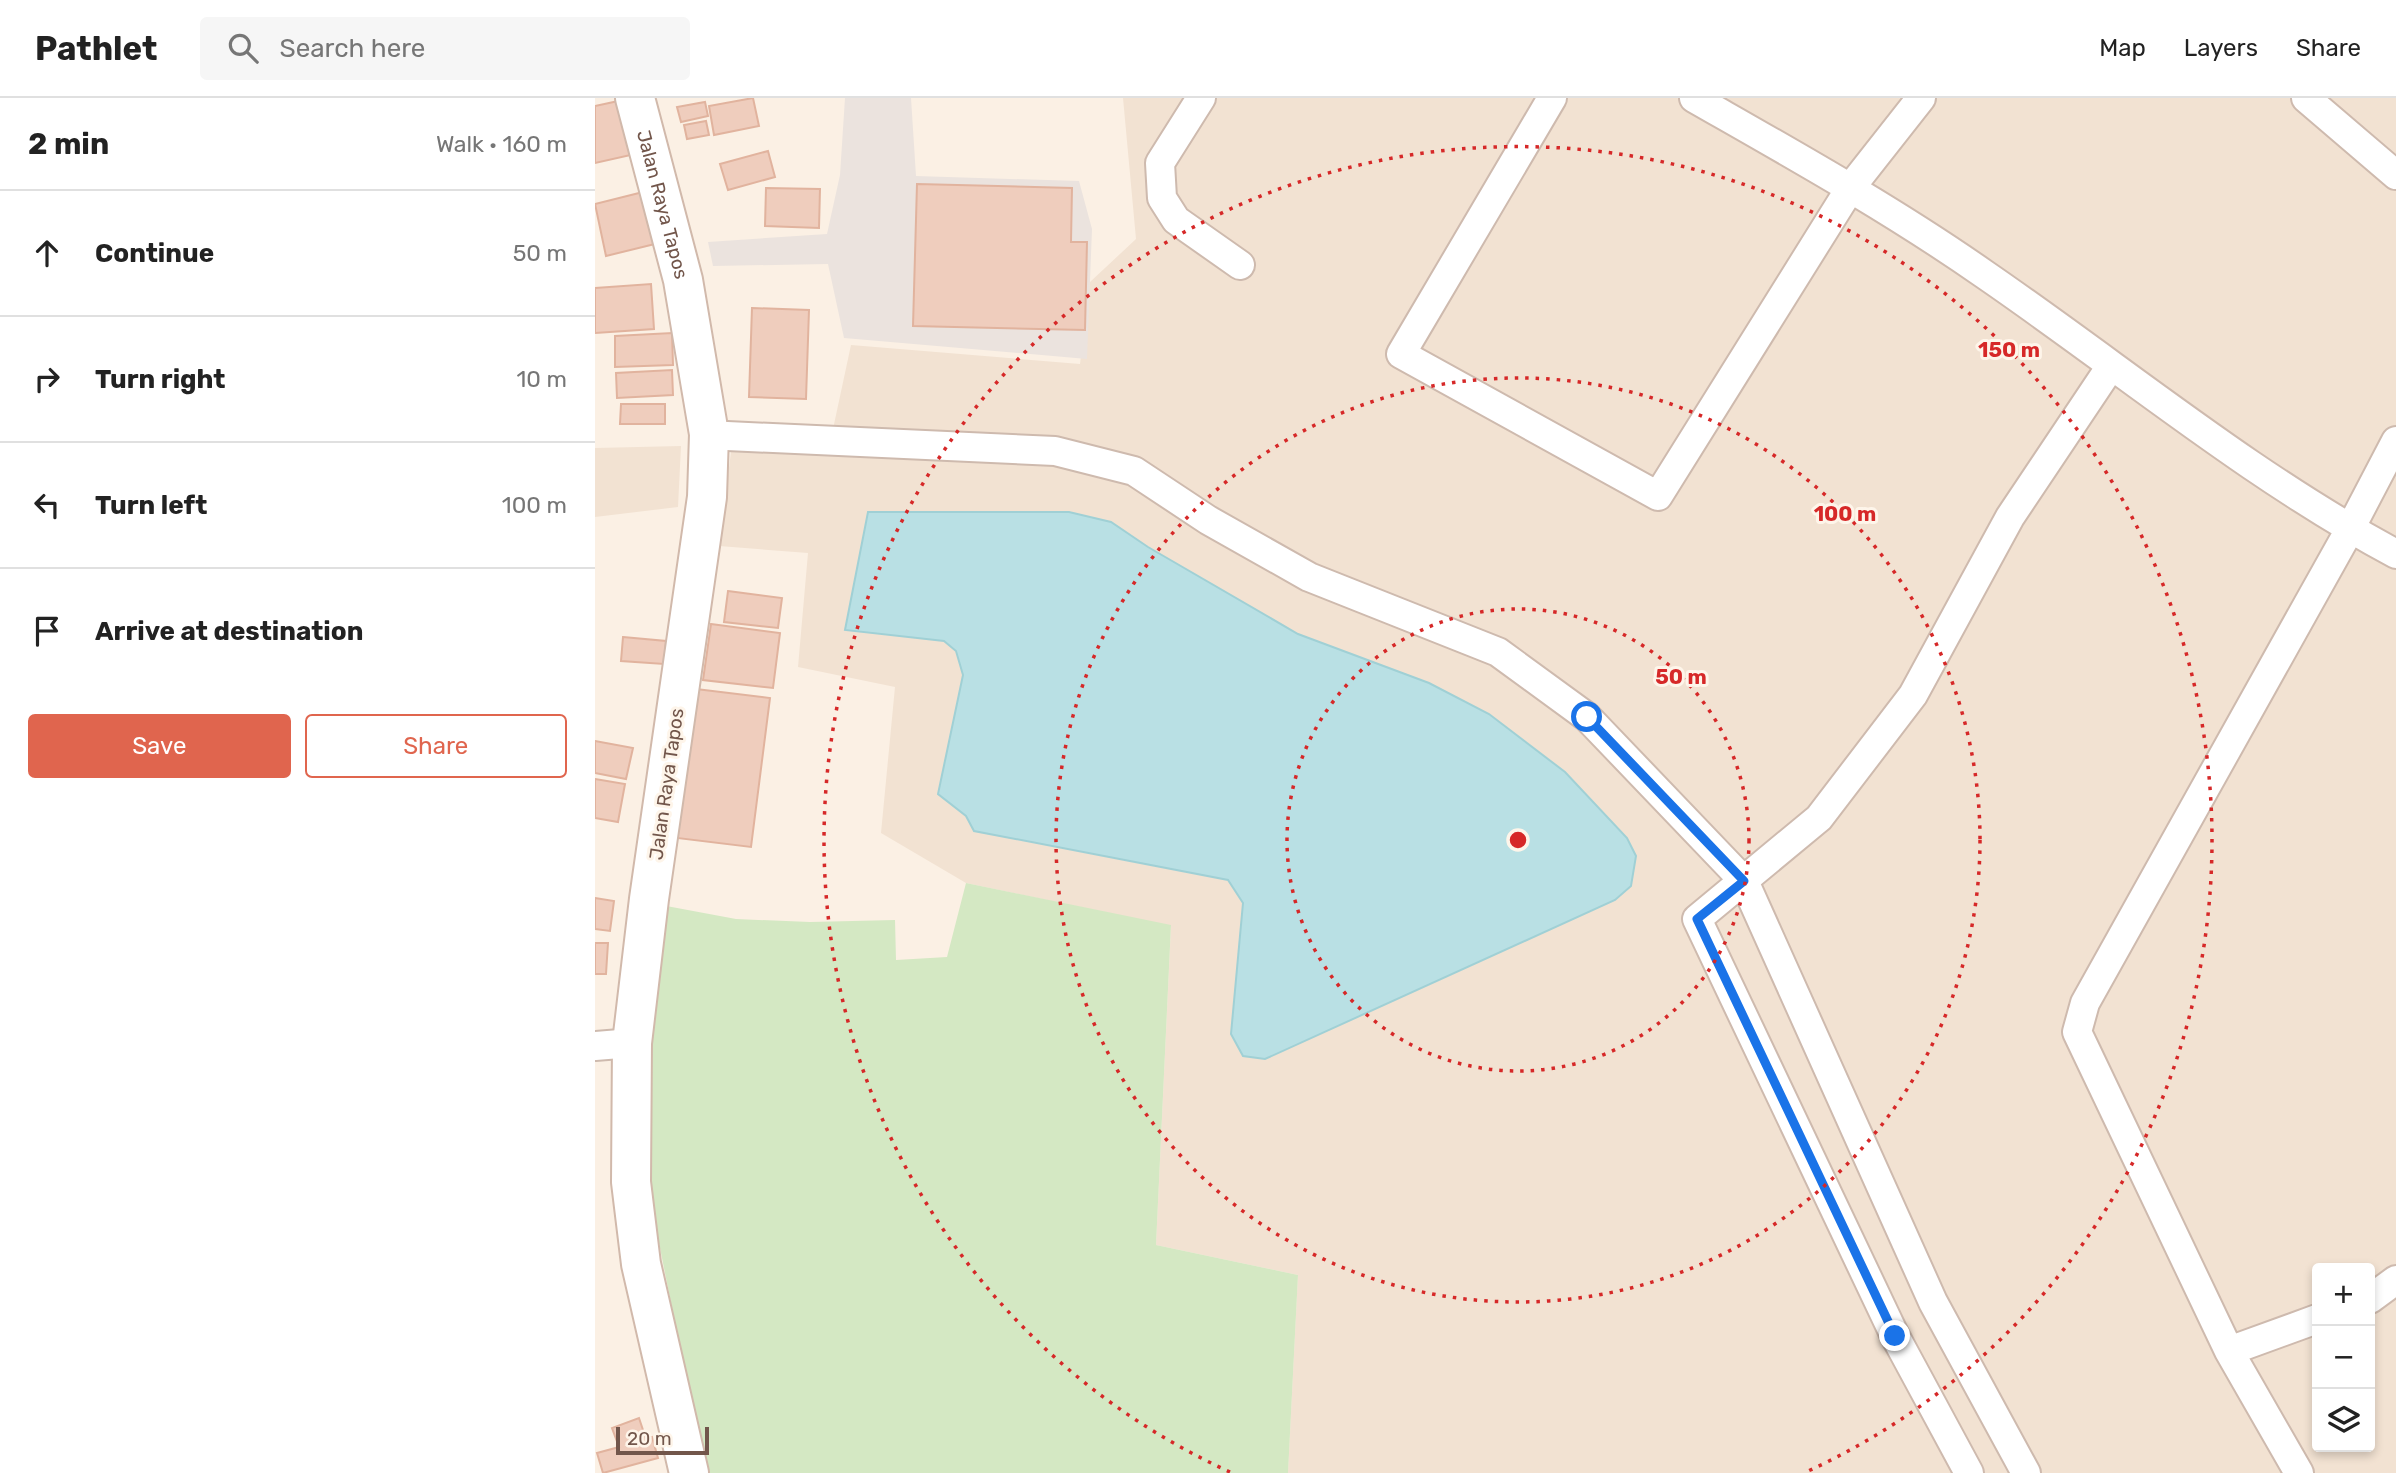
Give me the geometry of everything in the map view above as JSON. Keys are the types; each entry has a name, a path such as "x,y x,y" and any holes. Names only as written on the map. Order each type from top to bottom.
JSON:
{"main road":[{"name":"Jalan Raya Tapos","path":"635,98 683,280 709,434 707,497 649,899 614,1045 641,1264 689,1473"}],"street":[{"path":"1201,98 1160,163 1162,198 1176,220 1240,265"},
{"path":"1552,98 1401,354 1658,496 1851,187 1921,98"},
{"path":"1694,98 1851,187 1984,274 2239,458 2350,529 2396,554"},
{"path":"2306,98 2396,175"},
{"path":"1969,1473 1895,1336 1697,919 1819,818 1913,695 2010,517 2111,366"},
{"path":"727,436 1055,452 1133,471 1208,520 1309,577 1498,652 1587,717 1744,881 1933,1302 2026,1473"},
{"path":"2299,1473 2229,1351 2077,1032 2085,1003 2350,529 2396,441"},
{"path":"2375,1296 2396,1280"},
{"path":"2229,1351 2312,1321"}],"shaded area":[{"path":"845,98 911,98 916,176 1079,181 1092,229 1087,359 844,338 828,264 713,266 708,242 827,234 840,175"},
{"path":"1123,98 2396,98 2396,1473 1288,1473 1298,1275 1156,1245 1171,926 966,883 881,833 895,687 798,667 808,553 719,546 735,421 833,429 851,345 1080,364 1090,282 1136,239"},
{"path":"681,446 678,507 595,517 595,448"}],"green space":[{"path":"966,883 1171,925 1156,1245 1298,1275 1288,1473 705,1473 651,1203 644,1123 661,905 736,919 810,922 895,920 896,960 947,957"}],"water":[{"path":"868,512 1069,512 1111,522 1148,547 1298,634 1429,683 1489,714 1565,772 1627,838 1636,856 1631,886 1615,900 1265,1059 1243,1056 1231,1034 1243,903 1228,880 974,831 966,816 938,794 963,675 956,651 944,641 845,630"}],"building":[{"path":"753,98 759,126 714,135 709,106"},
{"path":"623,100 635,154 595,163 595,106"},
{"path":"705,102 708,116 681,122 677,107"},
{"path":"706,121 709,135 687,139 684,125"},
{"path":"768,151 775,177 728,190 720,164"},
{"path":"917,184 1072,188 1071,242 1087,242 1085,330 913,326"},
{"path":"766,188 820,189 819,228 765,226"},
{"path":"647,191 659,243 606,256 595,204"},
{"path":"651,284 654,329 595,333 595,288"},
{"path":"752,308 809,310 806,399 749,397"},
{"path":"672,333 673,365 615,367 615,336"},
{"path":"672,370 673,395 617,398 616,373"},
{"path":"621,404 665,404 665,424 620,424"},
{"path":"728,591 782,598 778,628 724,622"},
{"path":"711,624 780,633 773,688 703,680"},
{"path":"623,637 666,641 664,664 621,661"},
{"path":"696,689 770,698 751,847 677,838"},
{"path":"595,741 633,748 626,779 595,773"},
{"path":"595,779 625,784 618,822 595,818"},
{"path":"595,898 614,901 610,931 595,929"},
{"path":"595,943 608,943 606,974 595,974"},
{"path":"639,1418 646,1439 652,1437 658,1458 603,1473 597,1453 619,1447 612,1428"}],"route":[{"path":"1587,717 1744,881 1697,919 1895,1336"}]}
